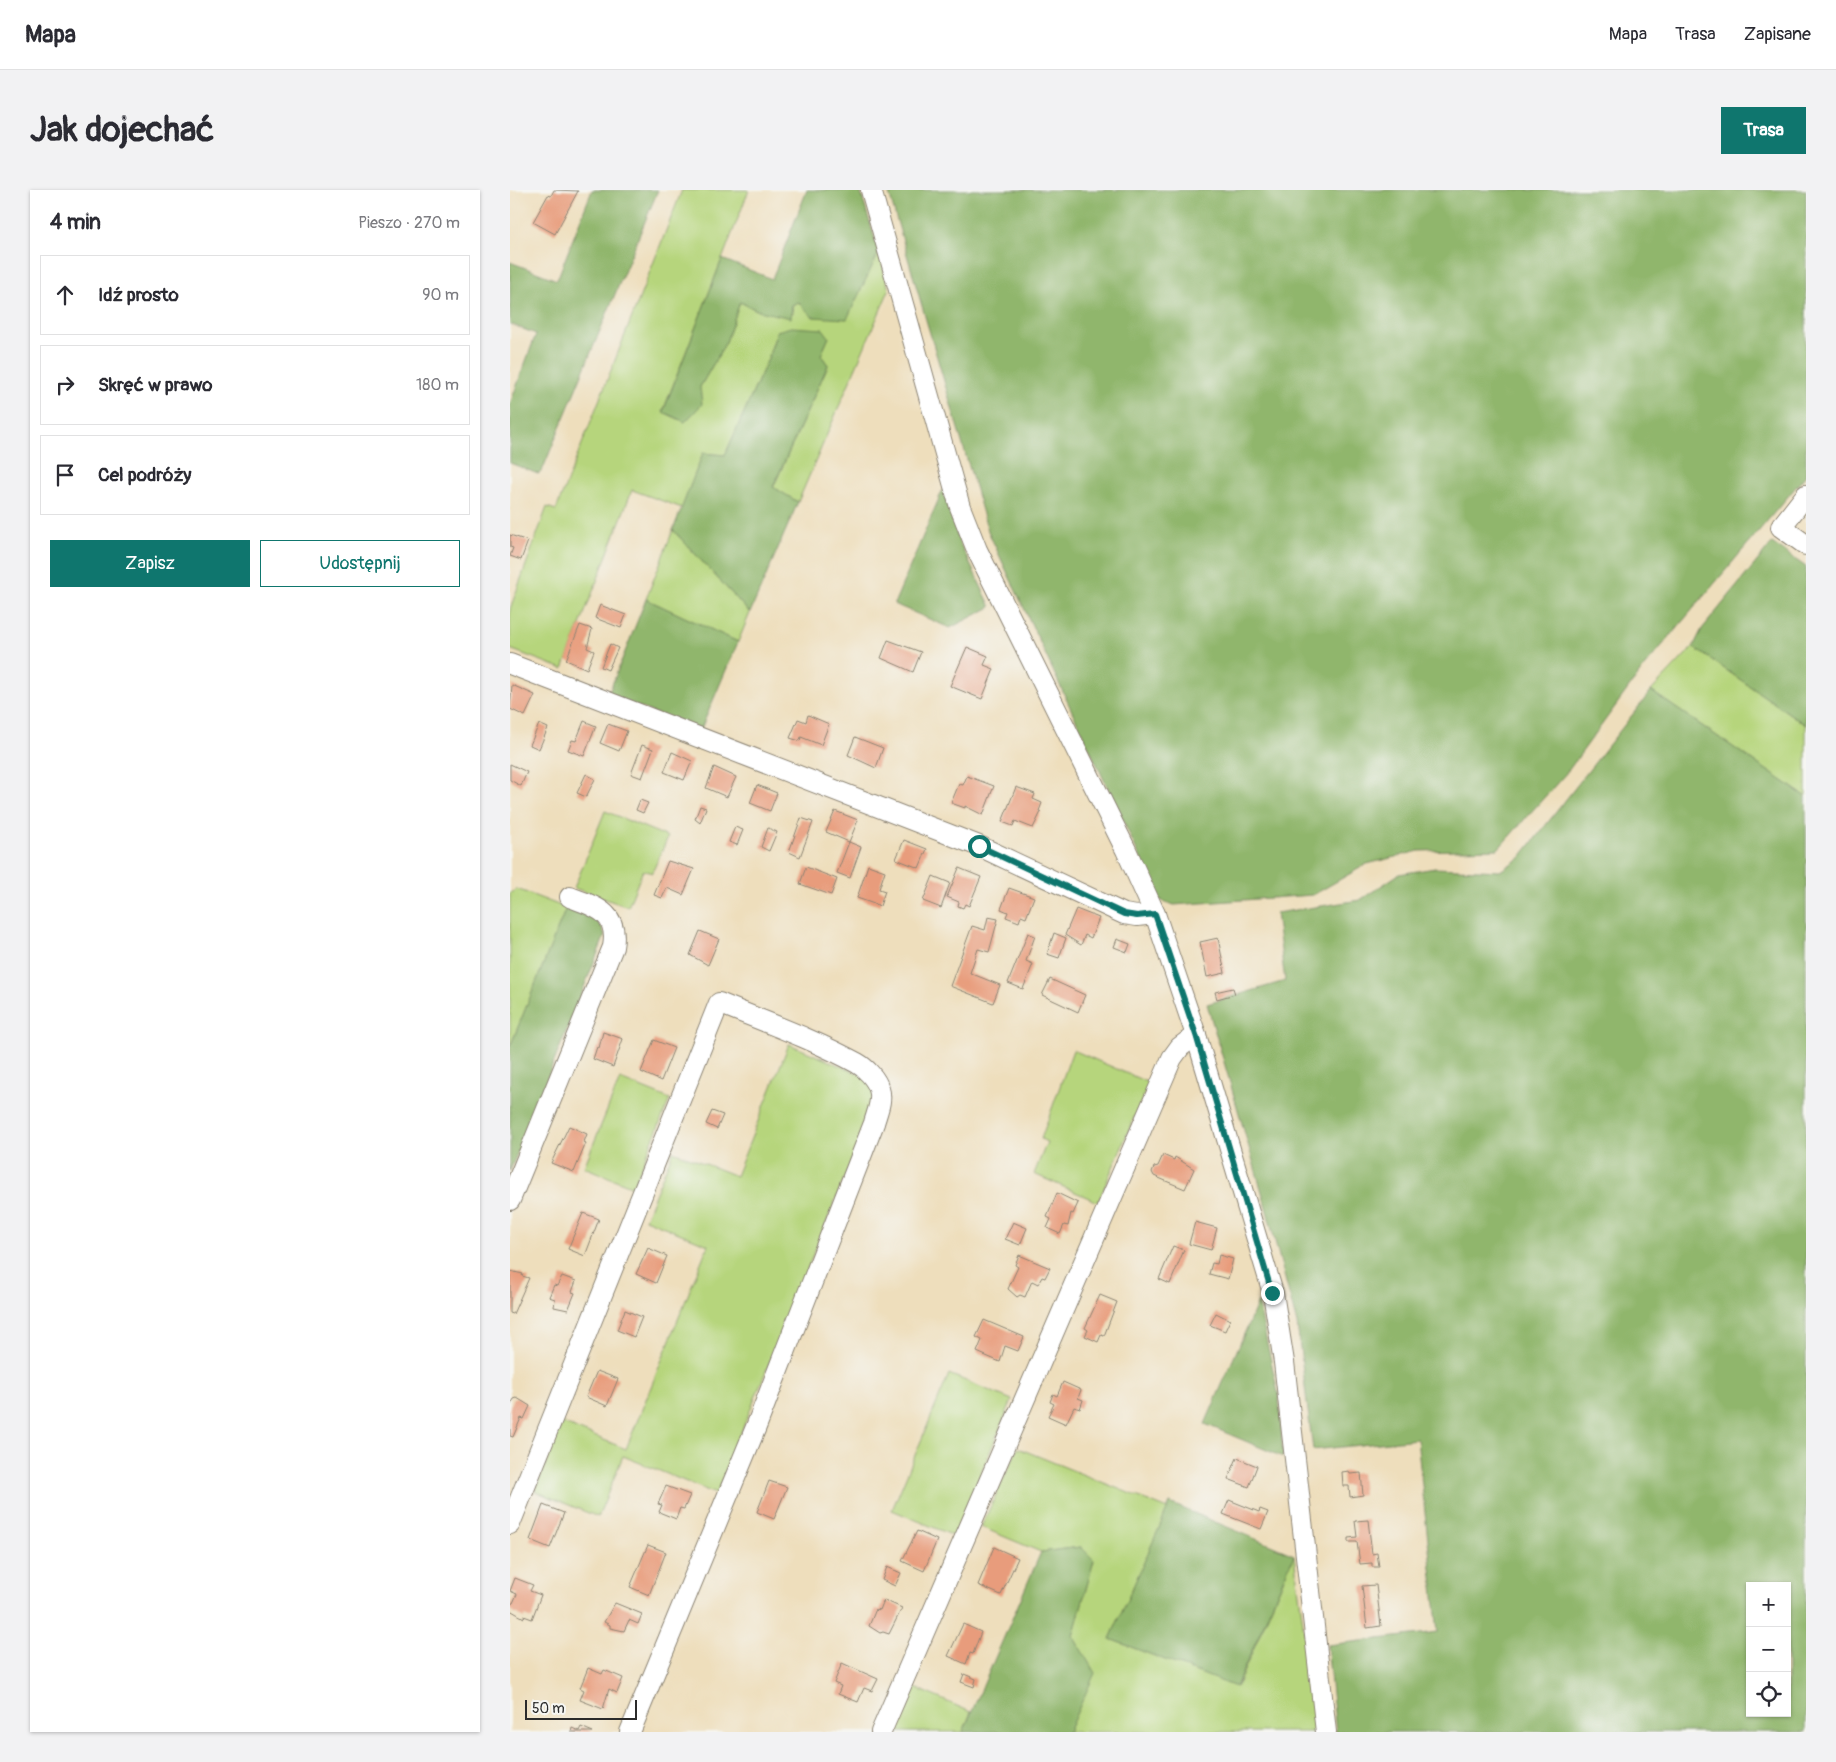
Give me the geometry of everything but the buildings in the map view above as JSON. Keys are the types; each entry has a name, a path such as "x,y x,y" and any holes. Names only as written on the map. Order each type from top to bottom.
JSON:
{"street":[{"path":"871,190 960,507 977,550 1126,850 1155,914 1196,1035 1272,1293 1284,1362 1326,1732"},
{"path":"1806,495 1781,528 1806,545"},
{"path":"510,664 979,846 1124,914 1137,916 1155,914"},
{"path":"510,1200 614,939 612,921 605,913 570,897"},
{"path":"510,1524 719,1003 789,1032 858,1064 873,1077 879,1089 880,1103 874,1123 756,1427 630,1732"},
{"path":"881,1732 1172,1058 1180,1047 1196,1035"}],"green space":[{"path":"592,190 658,190 542,471 538,474 510,463 510,404 536,334 510,324 510,262 557,280"},
{"path":"682,190 749,190 663,411 700,387 726,342 740,302 759,311 793,313 792,305 798,302 813,317 879,252 889,290 798,502 773,488 828,365 821,355 829,337 777,331 767,361 725,455 703,453 682,508 632,490 563,669 510,649 510,609 547,507 556,510"},
{"path":"807,190 860,190 879,252 847,319 813,317 798,302 792,305 791,318 759,311 740,302 726,342 700,387 702,404 685,422 663,412 722,259 772,279"},
{"path":"888,190 1806,190 1806,475 1644,667 1568,771 1498,849 1419,851 1367,864 1313,895 1174,905 1160,900 988,531"},
{"path":"791,327 823,329 829,337 821,355 828,365 773,487 798,502 750,613 673,530 703,453 725,455 767,361 777,331"},
{"path":"943,489 958,539 991,607 950,628 894,604"},
{"path":"673,530 750,613 738,642 646,599"},
{"path":"1772,543 1806,567 1806,725 1693,647 1702,629"},
{"path":"646,599 738,642 700,731 608,695"},
{"path":"1693,647 1806,725 1806,797 1651,691"},
{"path":"1651,691 1806,797 1806,1732 1336,1732 1327,1645 1438,1632 1417,1439 1313,1450 1297,1324 1262,1192 1207,1004 1285,981 1276,913 1360,900 1399,874 1435,868 1500,871 1520,858"},
{"path":"605,811 668,837 652,873 643,870 628,907 574,888"},
{"path":"517,889 566,908 510,1047 510,893"},
{"path":"566,908 599,921 605,935 510,1171 510,1047"},
{"path":"789,1044 869,1078 876,1100 716,1494 623,1456 598,1517 535,1491 562,1423 626,1449 708,1245 645,1219 673,1151 736,1176"},
{"path":"1073,1050 1149,1083 1098,1202 1034,1174 1047,1142 1041,1139"},
{"path":"620,1079 670,1099 633,1187 584,1167"},
{"path":"1258,1302 1279,1397 1283,1457 1205,1424"},
{"path":"949,1374 1012,1400 954,1536 892,1510"},
{"path":"1018,1448 1168,1509 1110,1639 1237,1687 1294,1555 1317,1732 1068,1732 1094,1673 1073,1636 1094,1560 1081,1547 1041,1552 981,1527"},
{"path":"1170,1503 1294,1555 1236,1687 1110,1639"},
{"path":"1081,1547 1094,1560 1073,1636 1095,1673 1068,1732 963,1732 1041,1552"},
{"path":"913,1687 971,1712 963,1732 894,1732"}],"route":[{"path":"979,846 1124,914 1137,916 1155,914 1196,1035 1272,1293"}]}
